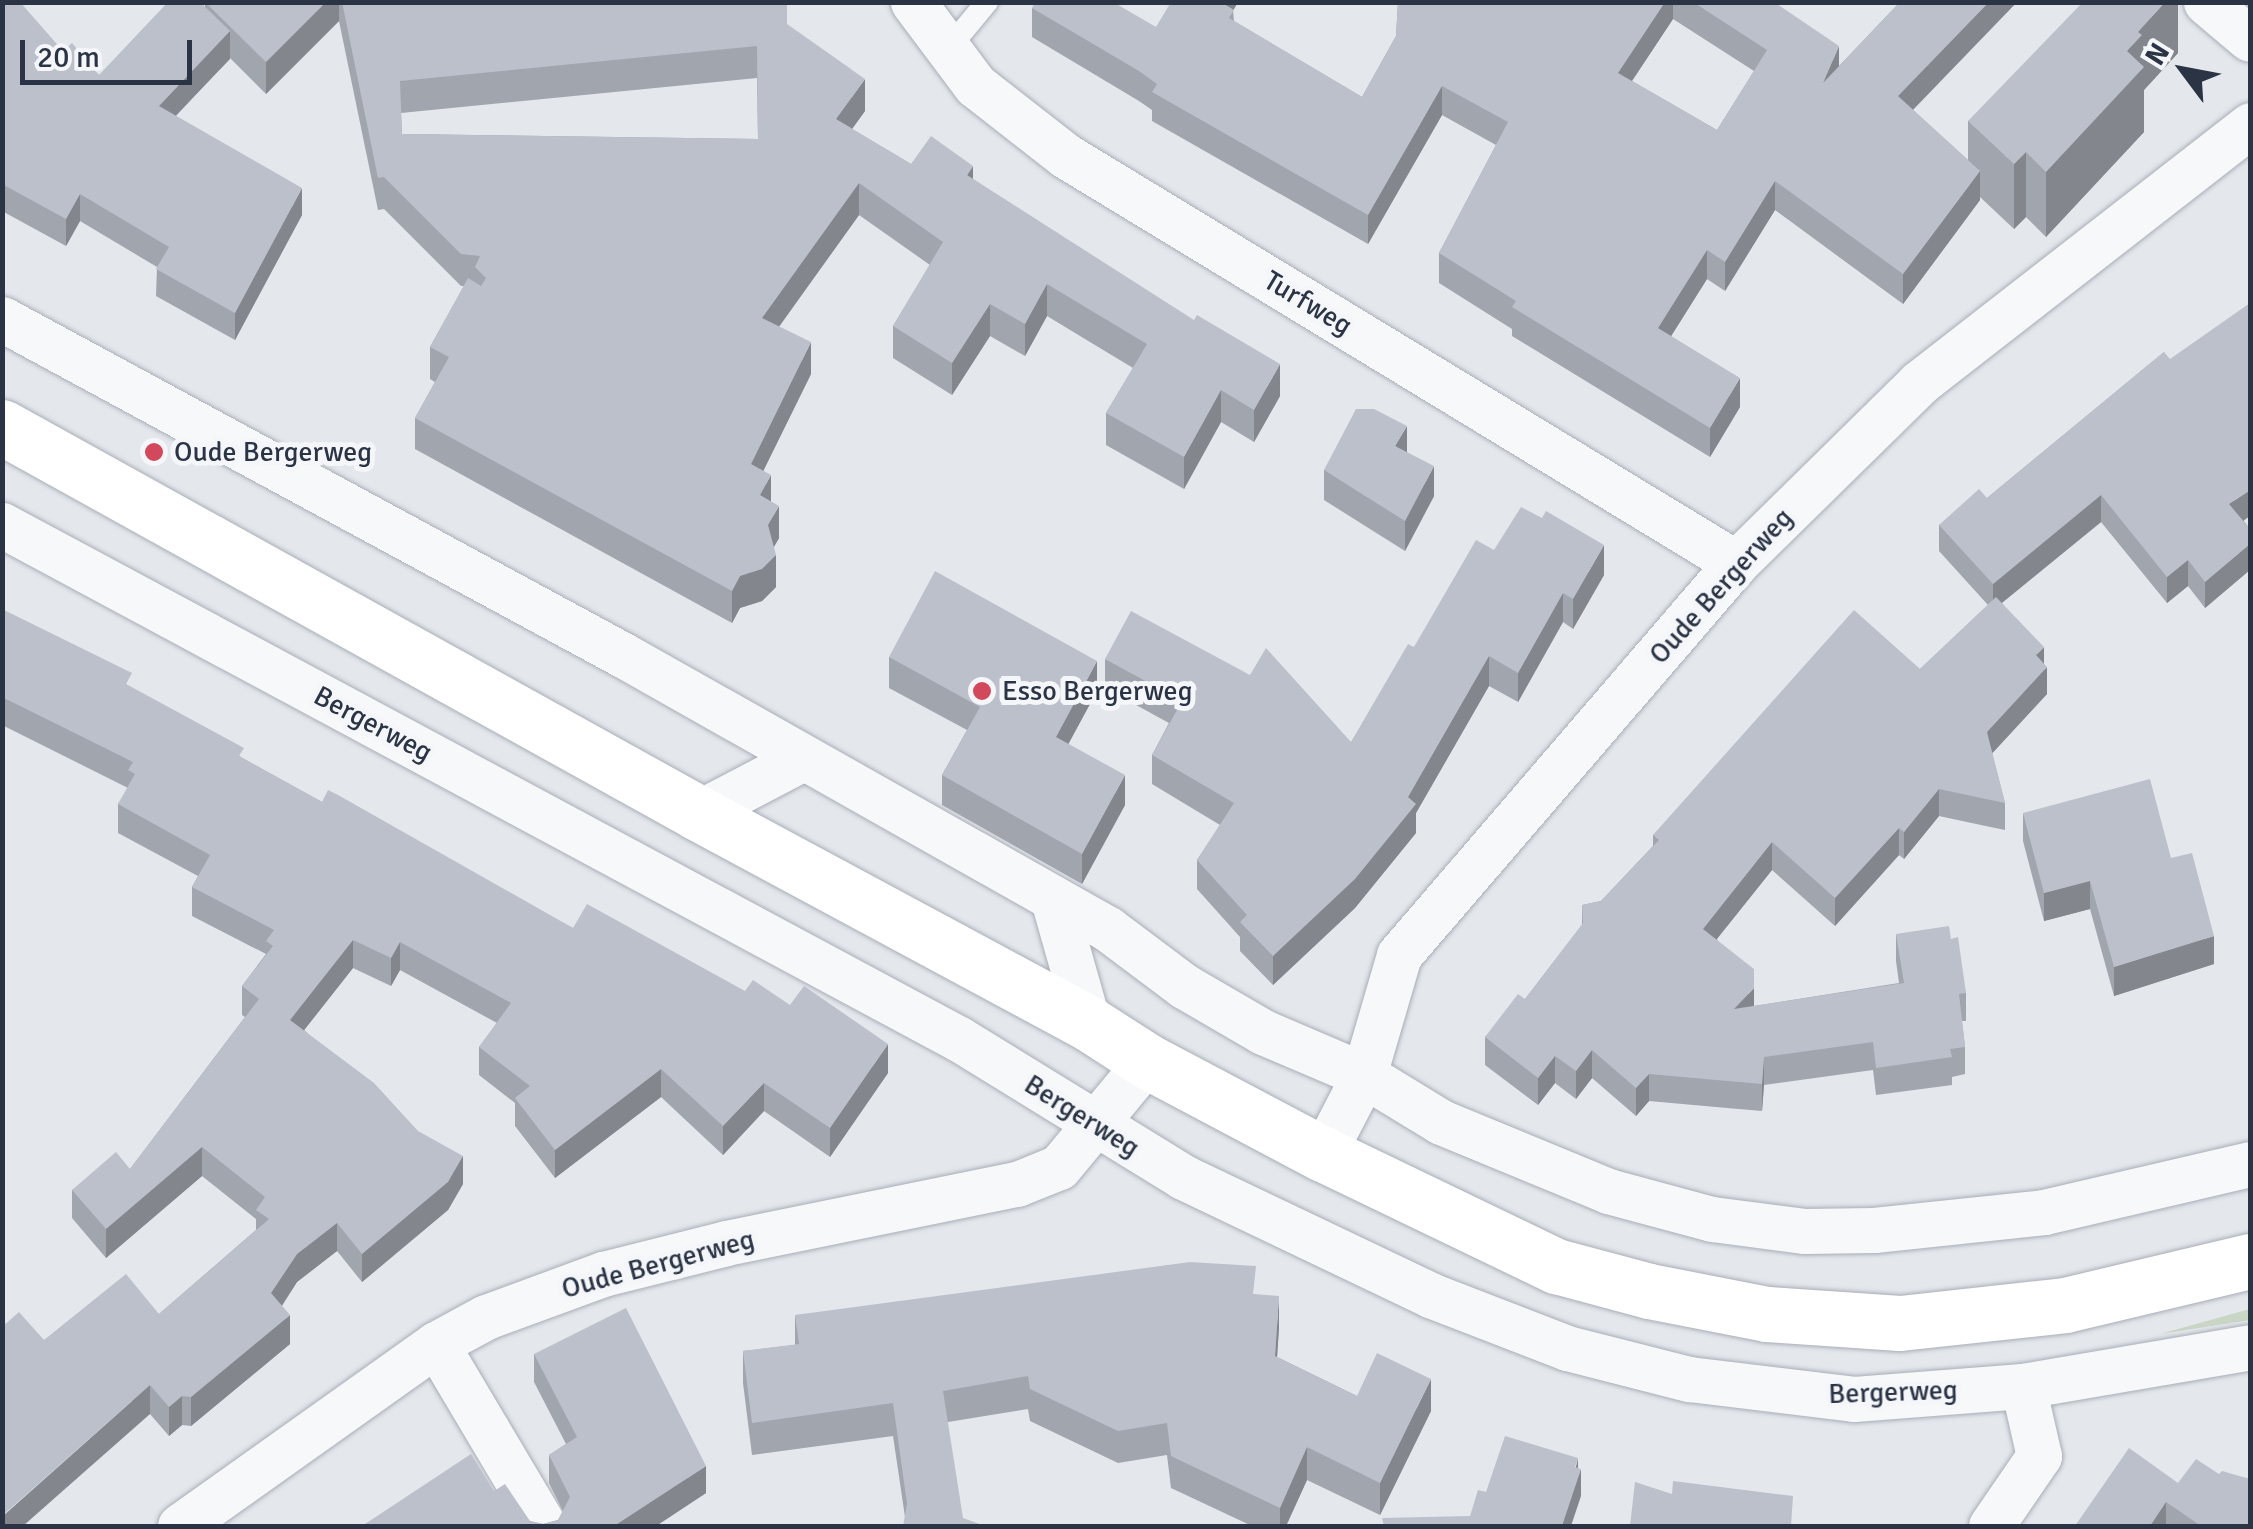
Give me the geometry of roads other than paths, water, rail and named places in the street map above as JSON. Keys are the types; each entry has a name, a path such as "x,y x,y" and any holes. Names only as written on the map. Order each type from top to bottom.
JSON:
{"main road":[{"path":"2,426 698,813 1088,1023 1147,1060 1324,1154 1556,1266 1700,1302 1785,1316 1900,1323 2065,1305 2250,1260"}],"street":[{"name":"Turfweg","path":"913,2 975,85 1066,156 1736,563"},
{"path":"2206,2 2250,39"},
{"name":"Oude Bergerweg","path":"1324,1154 1364,1075 1399,956 1736,563 1919,382 2250,124"},
{"path":"2,319 623,655 1108,929 1184,986 1263,1032 1364,1075 1441,1122 1608,1191 1712,1219 1805,1231 1944,1225 2044,1212 2250,1164"},
{"name":"Bergerweg","path":"2,525 959,1039 1182,1177 1430,1295 1566,1348 1689,1379 1854,1399 2023,1386 2250,1347"},
{"path":"698,813 803,758"},
{"path":"1053,899 1088,1023"},
{"name":"Oude Bergerweg","path":"180,1526 436,1344 486,1316 592,1276 726,1243 1017,1184 1059,1166 1147,1060"},
{"path":"436,1344 544,1526"},
{"path":"1991,1526 2039,1456 2023,1386"}],"lane":[{"path":"948,49 986,2"}],"place":[{"name":"Oude Bergerweg","path":"154,452"},
{"name":"Esso Bergerweg","path":"982,691"}]}
